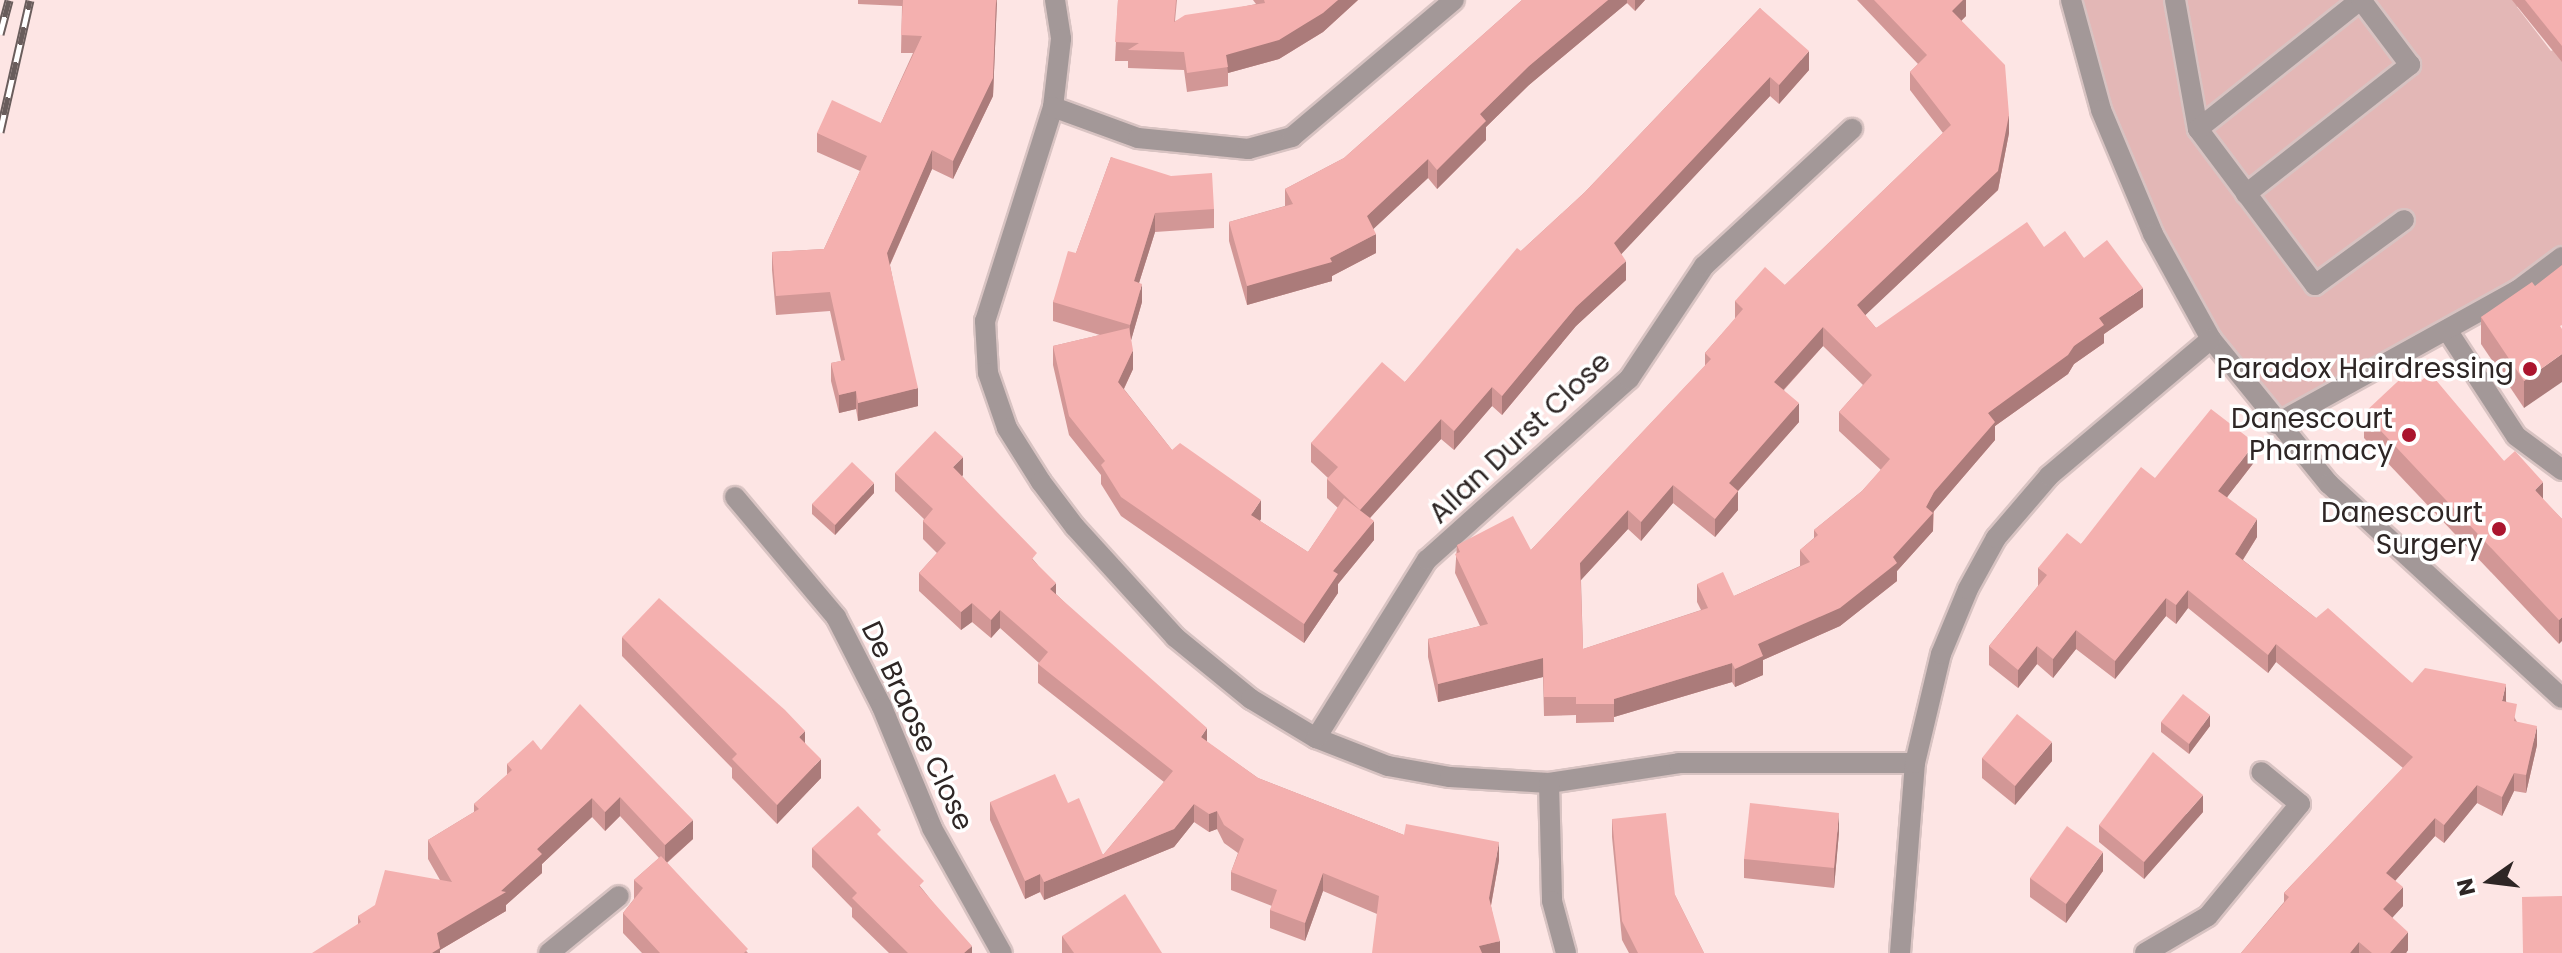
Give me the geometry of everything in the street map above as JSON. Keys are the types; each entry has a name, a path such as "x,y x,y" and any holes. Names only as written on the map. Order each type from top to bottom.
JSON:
{"street":[{"path":"1055,0 1061,39 1053,107 985,321 988,373 1007,428 1075,527 1175,637 1251,699 1316,738 1388,766 1450,777 1549,783 1679,763 1915,763"},
{"path":"1053,107 1138,138 1248,149 1292,137 1454,0"},
{"path":"2071,0 2101,110 2153,234 2211,339 2276,424 2329,484 2562,698"},
{"path":"2175,0 2198,129 2315,285 2404,220"},
{"path":"2198,129 2361,0 2410,65 2246,194"},
{"name":"Allan Durst Close","path":"1316,738 1427,560 1629,379 1704,266 1852,129"},
{"path":"2276,424 2518,290 2562,257"},
{"path":"2447,330 2516,436 2562,470"},
{"path":"1900,953 1915,763 1941,654 1996,538 2049,476 2211,339"},
{"name":"De Braose Close","path":"735,497 836,617 882,707 932,828 1002,953"},
{"path":"2145,953 2208,916 2300,804 2261,772"},
{"path":"1549,783 1552,901 1566,953"},
{"path":"549,953 619,896"}],"shaded area":[{"path":"2071,0 2523,0 2517,7 2551,51 2562,46 2562,257 2276,424 2153,234"}],"building":[{"path":"903,0 996,0 993,78 953,161 932,150 887,253 918,388 858,403 856,391 839,395 831,363 845,360 830,292 776,296 772,252 824,249 867,156 817,133 832,100 881,123 922,36 901,35"},
{"path":"1118,0 1176,0 1174,22 1185,15 1265,3 1264,0 1338,0 1279,40 1226,55 1228,67 1187,73 1184,52 1128,50 1139,43 1115,42"},
{"path":"1522,0 1608,0 1529,66 1480,114 1486,121 1437,170 1428,159 1367,216 1376,234 1330,258 1332,262 1247,286 1229,222 1293,204 1285,189 1344,158"},
{"path":"1874,0 1963,0 1952,11 2005,65 2009,115 1998,171 1857,305 1876,328 2027,222 2044,247 2065,231 2084,258 2107,240 2143,288 2099,318 2104,325 2074,346 2068,355 1988,413 1995,422 1934,492 1926,507 1933,513 1893,557 1897,563 1840,608 1758,644 1763,656 1735,669 1732,663 1614,699 1614,704 1576,704 1576,697 1544,697 1543,658 1438,684 1428,639 1488,624 1455,554 1460,552 1457,545 1513,516 1531,550 1711,359 1705,353 1743,309 1735,301 1765,267 1785,285 1951,125 1910,72 1927,55","holes":["1823,327 1872,375 1839,412 1890,459 1862,491 1814,530 1818,535 1800,550 1810,562 1734,596 1723,572 1697,584 1708,608 1583,649 1580,563 1628,510 1641,522 1673,485 1715,519 1738,491 1729,483 1799,403 1774,382"]},
{"path":"2525,0 2562,0 2562,46"},
{"path":"1760,8 1809,51 1779,85 1770,77 1614,243 1626,261 1576,307 1502,396 1492,387 1454,431 1441,419 1360,510 1327,479 1338,467 1311,443 1382,362 1405,382 1517,248 1521,251 1585,192"},
{"path":"1111,157 1171,176 1212,173 1214,209 1155,213 1134,281 1142,284 1130,325 1053,302 1068,251 1076,253"},
{"path":"2562,265 2562,354 2524,381 2481,317 2532,282 2535,286"},
{"path":"1129,328 1133,350 1118,382 1172,450 1180,443 1261,500 1251,515 1308,552 1344,498 1374,521 1333,571 1338,574 1304,624 1121,497 1101,465 1105,461 1069,416 1053,346"},
{"path":"2412,368 2422,380 2430,373 2504,461 2515,451 2543,482 2535,490 2562,519 2562,617 2559,620 2364,413"},
{"path":"2211,409 2255,443 2218,491 2257,519 2235,554 2316,618 2328,608 2412,683 2425,668 2506,684 2502,701 2517,704 2514,721 2537,726 2526,775 2514,773 2502,797 2477,785 2444,825 2435,818 2386,873 2403,887 2383,909 2408,932 2390,953 2372,953 2359,942 2350,953 2241,953 2289,897 2284,893 2413,757 2276,644 2268,655 2188,590 2176,605 2166,598 2115,661 2076,630 2053,659 2037,646 2018,670 1989,646 2047,575 2038,568 2067,533 2081,544 2141,467 2155,478"},
{"path":"935,431 963,457 953,467 1037,553 1032,559 1056,583 1050,589 1207,728 1201,737 1258,778 1404,835 1406,824 1499,842 1489,898 1500,941 1479,946 1482,953 1372,953 1379,896 1323,873 1305,923 1270,910 1277,890 1231,872 1244,839 1224,825 1217,811 1209,814 1194,804 1174,829 1044,882 1040,874 1025,881 990,802 1055,774 1068,803 1079,798 1103,855 1173,771 1038,664 1048,652 1000,610 991,620 972,603 961,612 919,573 946,543 923,521 933,509 895,473"},
{"path":"852,462 874,483 835,525 812,504"},
{"path":"659,598 785,710 805,731 799,737 821,759 777,805 732,759 737,754 622,637"},
{"path":"2183,694 2210,715 2189,744 2161,722"},
{"path":"580,704 693,820 665,845 620,797 605,812 592,798 537,849 542,854 501,891 506,892 437,933 440,948 432,953 312,953 361,922 358,916 375,905 385,870 452,882 428,840 479,809 474,804 512,770 507,764 533,740 541,750"},
{"path":"2017,714 2052,742 2015,786 1982,758"},
{"path":"2153,752 2203,795 2144,862 2099,825"},
{"path":"1750,803 1839,813 1834,868 1744,859"},
{"path":"858,806 881,830 877,834 924,881 919,886 972,946 964,953 908,953 852,898 857,893 812,848"},
{"path":"1666,813 1675,895 1704,953 1638,953 1622,921 1612,819"},
{"path":"2067,826 2103,852 2066,904 2030,878"},
{"path":"661,856 748,949 744,953 660,953 623,913 643,888 634,880"},
{"path":"1125,894 1162,953 1074,953 1062,936"},
{"path":"2562,896 2562,953 2523,953 2522,897"}],"railway":[{"path":"0,34 9,0"},
{"path":"0,132 30,0"}],"place":[{"name":"Paradox Hairdressing","path":"2530,369"},
{"name":"Danescourt Pharmacy","path":"2409,435"},
{"name":"Danescourt Surgery","path":"2499,529"}]}
